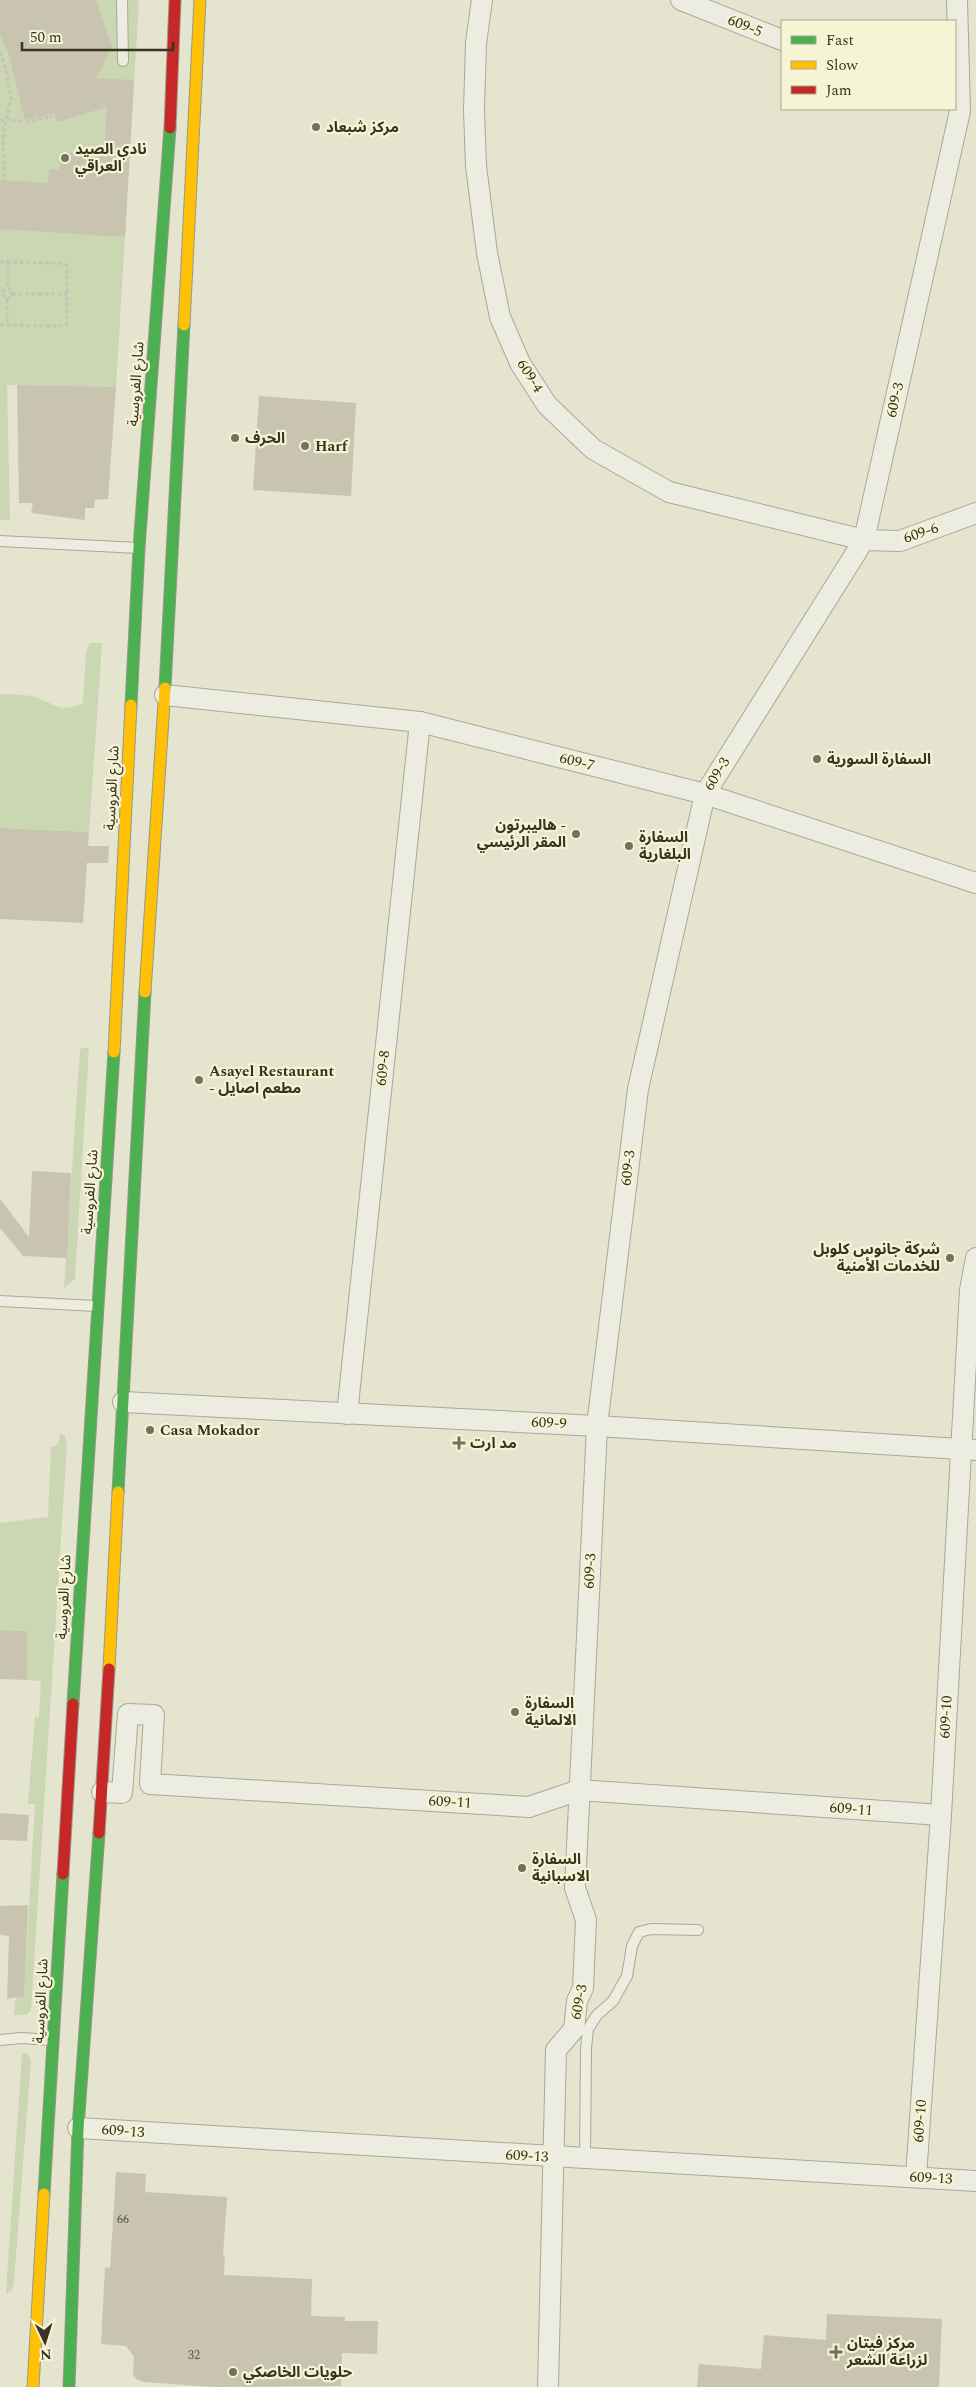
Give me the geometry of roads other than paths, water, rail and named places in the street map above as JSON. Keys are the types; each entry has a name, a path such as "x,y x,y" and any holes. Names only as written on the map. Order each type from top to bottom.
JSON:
{"street":[{"name":"شارع الفروسية","path":"69,2387 78,2128 102,1792 123,1402 139,548 170,129 175,0"},
{"name":"شارع الفروسية","path":"33,2387 97,1306 165,694 200,0"},
{"name":"609-4","path":"482,0 476,43 474,110 476,166 487,253 500,317 520,363 548,405 593,449 669,492 864,540"},
{"name":"609-5","path":"681,0 781,40"},
{"name":"609-3","path":"548,2387 556,2050 574,2029 577,2001 583,1988 586,1920 575,1888 597,1426 638,1089 705,794 864,540 963,110 957,0"},
{"name":"609-6","path":"864,540 900,541 976,513"},
{"name":"609-7","path":"165,694 420,722 705,794 976,883"},
{"name":"609-8","path":"347,1414 420,722"},
{"name":"609-10","path":"916,2177 968,1450 970,1290 976,1258"},
{"name":"609-9","path":"123,1402 597,1426 968,1450"},
{"name":"609-11","path":"102,1792 122,1792 128,1714 154,1715 150,1784 529,1807 579,1790 941,1815"},
{"name":"609-13","path":"78,2128 554,2158 976,2180"}],"lane":[{"path":"122,0 123,61"},
{"path":"0,541 139,548"},
{"path":"0,1301 97,1306"},
{"path":"585,2159 586,2048 588,2029 597,2015 613,2001 627,1976 632,1946 639,1932 651,1930 698,1930"},
{"path":"0,2040 21,2038 54,2040"}],"place":[{"name":"مركز شبعاد","path":"316,127"},
{"name":"نادي الصيد العراقي","path":"65,158"},
{"name":"الحرف","path":"235,438"},
{"name":"Harf","path":"305,446"},
{"name":"السفارة السورية","path":"817,759"},
{"name":"هاليبرتون - المقر الرئيسي","path":"576,834"},
{"name":"السفارة البلغارية","path":"629,846"},
{"name":"Asayel Restaurant - مطعم اصايل","path":"199,1080"},
{"name":"شركة جانوس كلوبل للخدمات الأمنية","path":"950,1258"},
{"name":"Casa Mokador","path":"150,1430"},
{"name":"مد ارت","path":"459,1443"},
{"name":"السفارة الالمانية","path":"515,1712"},
{"name":"السفارة الاسبانية","path":"522,1868"},
{"name":"مركز فيتان لزراعة الشعر","path":"836,2352"},
{"name":"حلويات الخاصكي","path":"233,2372"}]}
